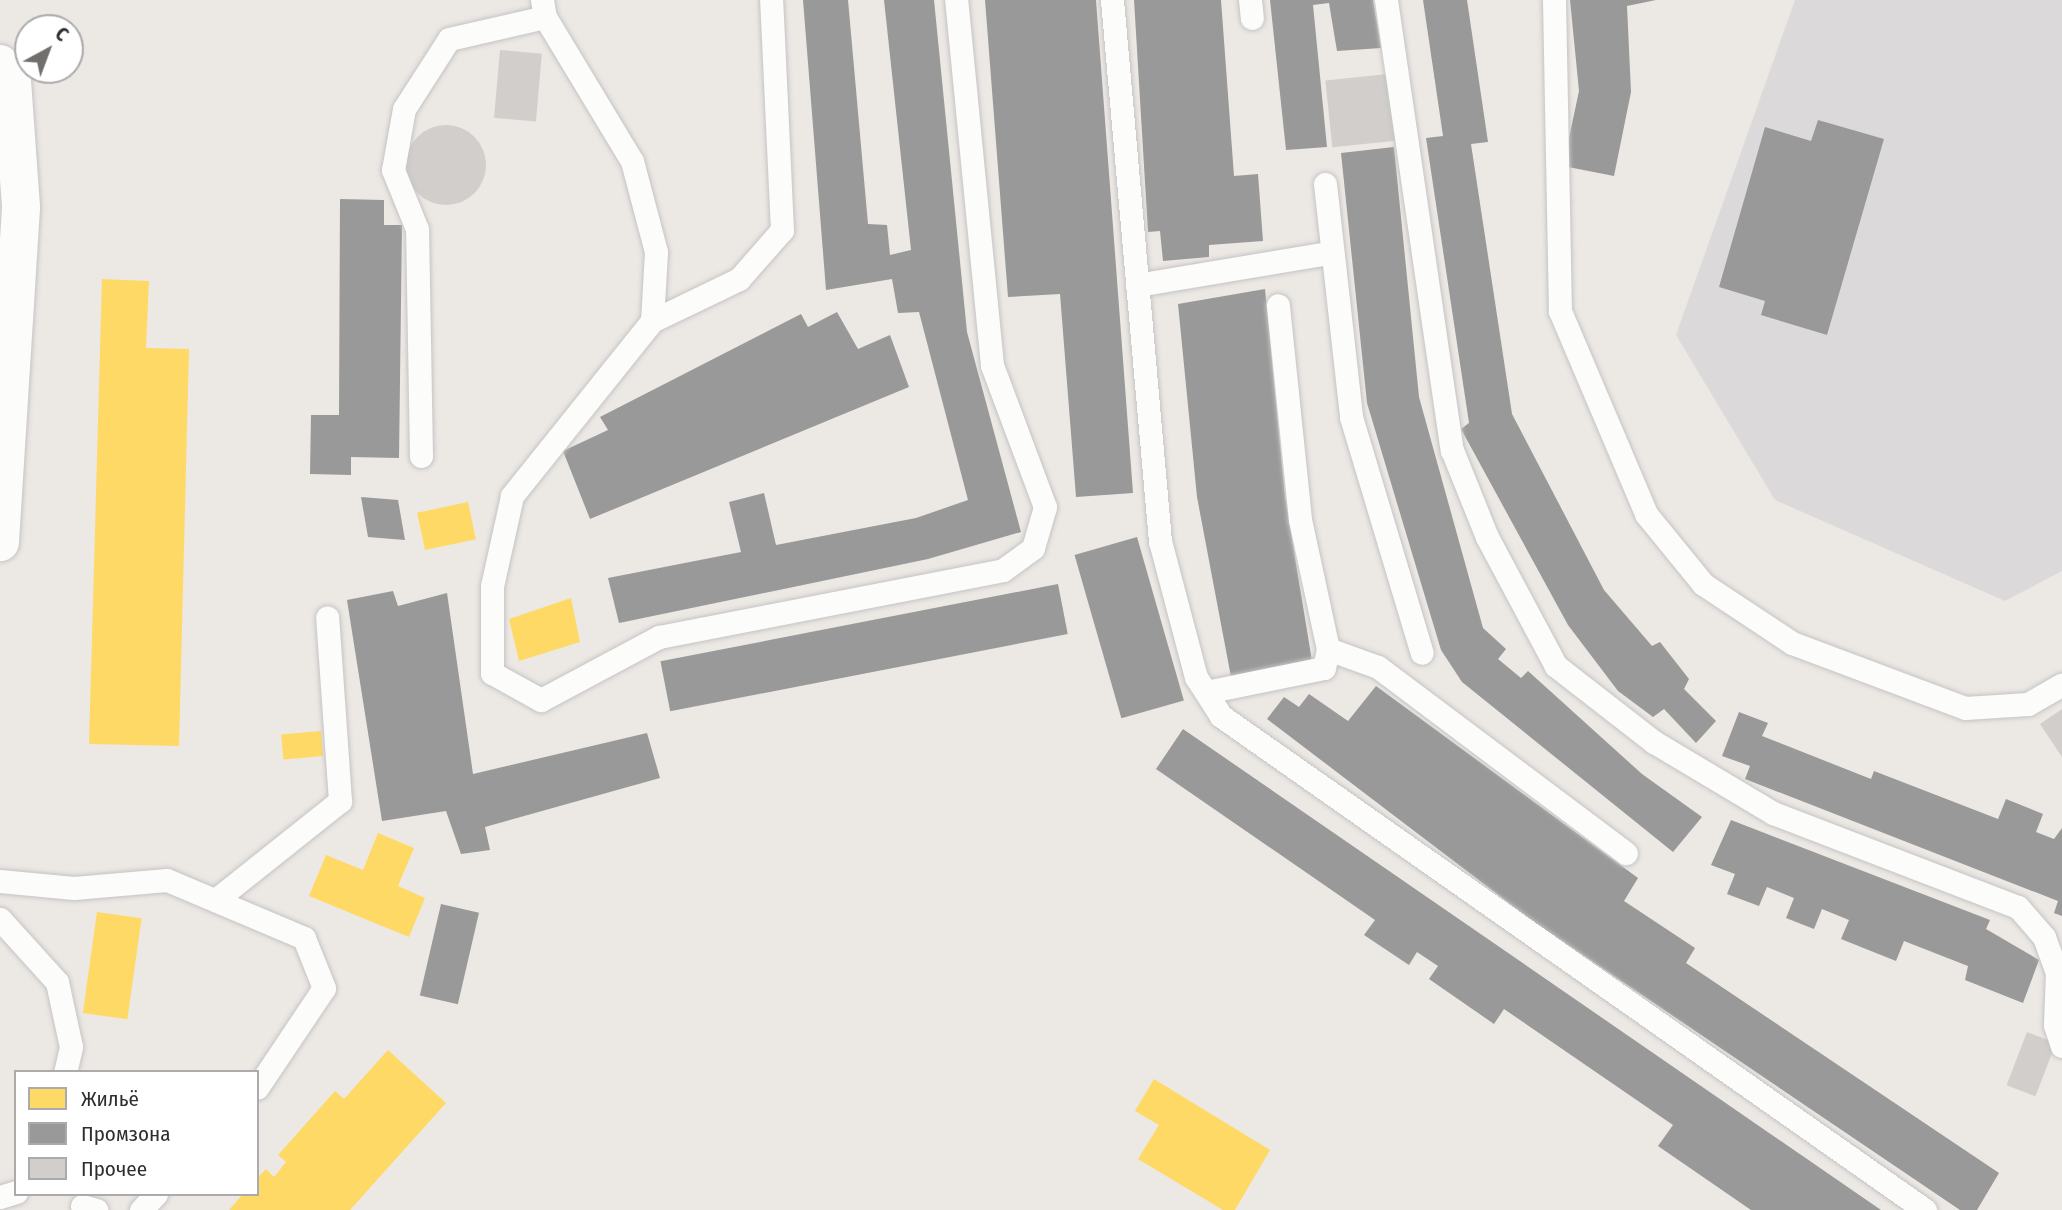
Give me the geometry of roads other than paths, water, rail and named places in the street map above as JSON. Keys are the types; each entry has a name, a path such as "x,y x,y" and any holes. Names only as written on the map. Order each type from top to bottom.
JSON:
{"street":[{"path":"0,64 12,81 21,208 0,542"}],"lane":[{"path":"771,0 782,230 739,279 652,321 512,496 492,586 492,673 541,700 659,637 1003,570 1033,548 1045,507 992,365 956,0"},
{"path":"1112,0 1160,541 1206,692 1221,716 1261,748 1924,1210"},
{"path":"1386,0 1452,450 1487,537 1556,666 1654,742 1773,813 2018,907 2044,937 2057,972 2055,1025 2062,1046"},
{"path":"1554,0 1560,311 1646,513 1703,583 1792,643 1965,708 2028,704 2062,684"},
{"path":"421,456 417,229 393,170 404,109 449,39 544,9 632,161 656,252 652,321"},
{"path":"1325,184 1329,253 1351,417 1422,653"},
{"path":"1137,285 1329,253"},
{"path":"1206,692 1324,668 1328,649 1300,519 1278,305"},
{"path":"218,898 340,801 327,617"},
{"path":"1328,649 1378,667 1626,853"},
{"path":"0,881 74,888 167,880 218,898 304,938 324,988 259,1084"},
{"path":"0,919 57,982 71,1047 65,1070"},
{"path":"141,1210 154,1196"}]}
